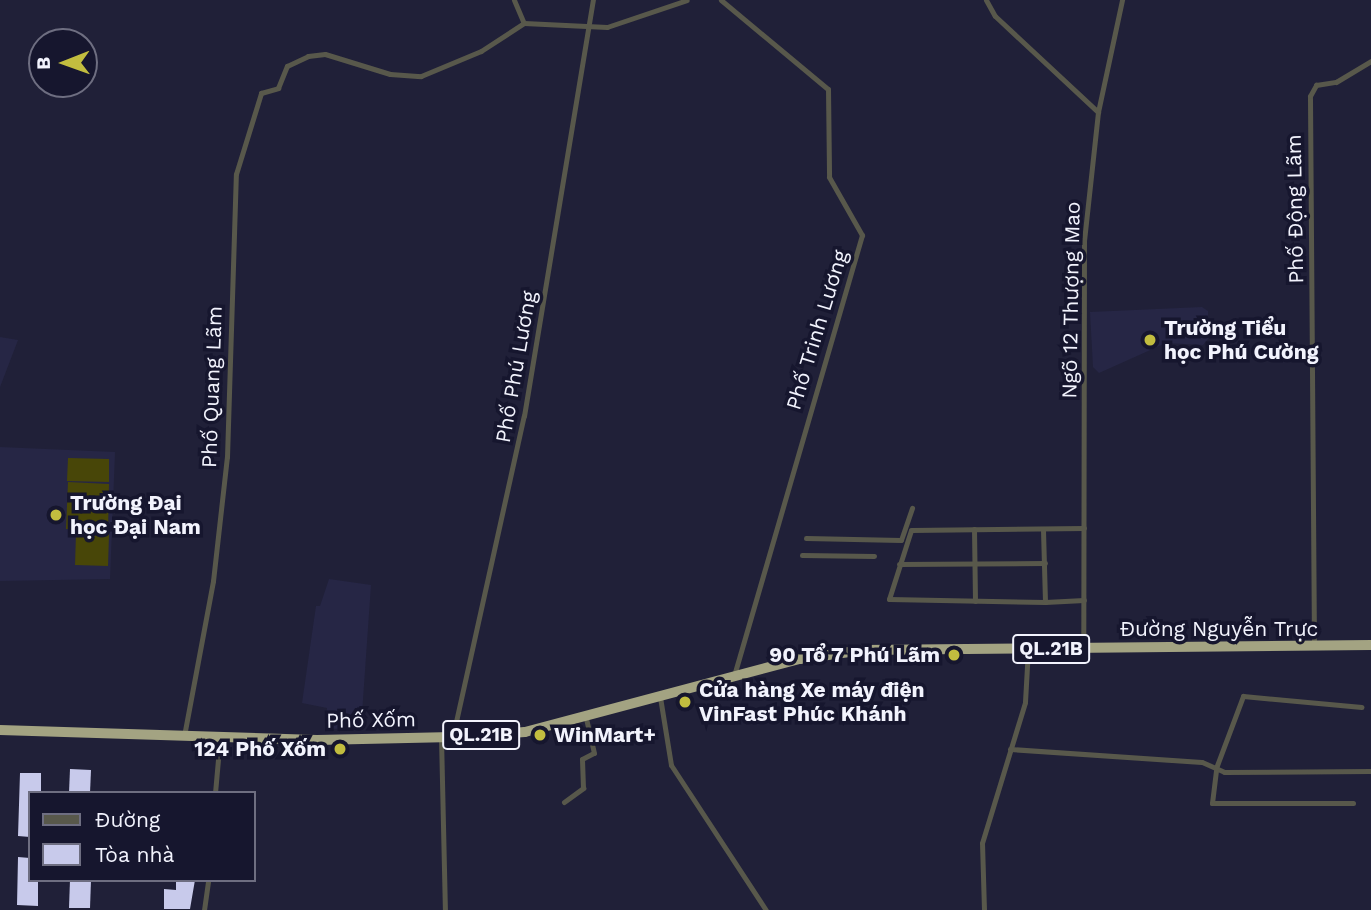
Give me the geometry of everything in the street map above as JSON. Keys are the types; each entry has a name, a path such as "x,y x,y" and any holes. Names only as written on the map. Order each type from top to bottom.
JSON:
{"highway":[{"name":"Đường Nguyễn Trực","path":"734,676 863,650 1314,648 1371,645"},
{"name":"Phố Xốm","path":"0,730 220,737 447,737 525,732 586,718 734,676"}],"street":[{"path":"514,0 524,23 586,26 630,22 687,0"},
{"name":"Phố Phú Lương","path":"445,910 447,737 524,416 571,150 586,26 593,0"},
{"name":"Phố Trinh Lương","path":"721,0 828,89 829,177 862,235 734,676"},
{"path":"986,0 995,16 1098,112"},
{"name":"Ngõ 12 Thượng Mao","path":"1083,649 1084,241 1098,112 1122,0"},
{"name":"Phố Quang Lãm","path":"184,736 213,581 226,470 239,159 261,93 282,84 287,66 325,54 390,74 421,76 500,38 524,23"},
{"name":"Phố Động Lãm","path":"1314,648 1310,96 1316,85 1336,82 1371,61"},
{"path":"912,508 889,599 1045,602 1084,600"},
{"path":"806,538 901,540 907,534 974,529 1084,528"},
{"path":"974,529 975,601"},
{"path":"1044,530 1045,602"},
{"path":"802,555 874,556"},
{"path":"899,564 1045,563"},
{"path":"984,910 982,843 1026,702 1028,649"},
{"path":"1353,803 1213,803 1216,768 1243,696 1361,707"},
{"path":"660,697 671,765 766,910"},
{"path":"564,802 583,788 582,759 594,753 586,718"},
{"path":"215,791 220,737"},
{"path":"1010,749 1202,762 1216,768 1371,771"},
{"path":"204,910 208,882"}],"shaded area":[{"name":"Trường Tiểu học Phú Cường","path":"1202,307 1208,311 1208,339 1203,345 1166,343 1099,373 1093,367 1090,312"},
{"path":"0,337 18,340 0,387"},
{"name":"Trường Đại học Đại Nam","path":"0,447 115,452 110,579 0,581"},
{"path":"68,458 109,459 109,482 67,481"},
{"path":"68,482 109,484 108,531 66,529"},
{"path":"76,533 109,534 108,566 75,565"},
{"path":"329,579 371,585 361,728 325,729 327,708 302,703 316,606 320,606"}],"building":[{"path":"70,769 91,770 90,791 69,791"},
{"path":"20,773 41,773 41,791 28,791 28,837 18,836"},
{"path":"18,857 28,858 28,882 38,882 38,906 17,905"},
{"path":"70,882 91,882 90,908 69,908"},
{"path":"176,882 195,882 190,909 164,909 164,889 176,890"}],"place":[{"name":"Trường Tiểu học Phú Cường","path":"1150,340"},
{"name":"Trường Đại học Đại Nam","path":"56,515"},
{"name":"90 Tổ 7 Phú Lãm","path":"954,655"},
{"name":"Cửa hàng Xe máy điện VinFast Phúc Khánh","path":"685,702"},
{"name":"WinMart+","path":"540,735"},
{"name":"124 Phố Xốm","path":"340,749"}]}
